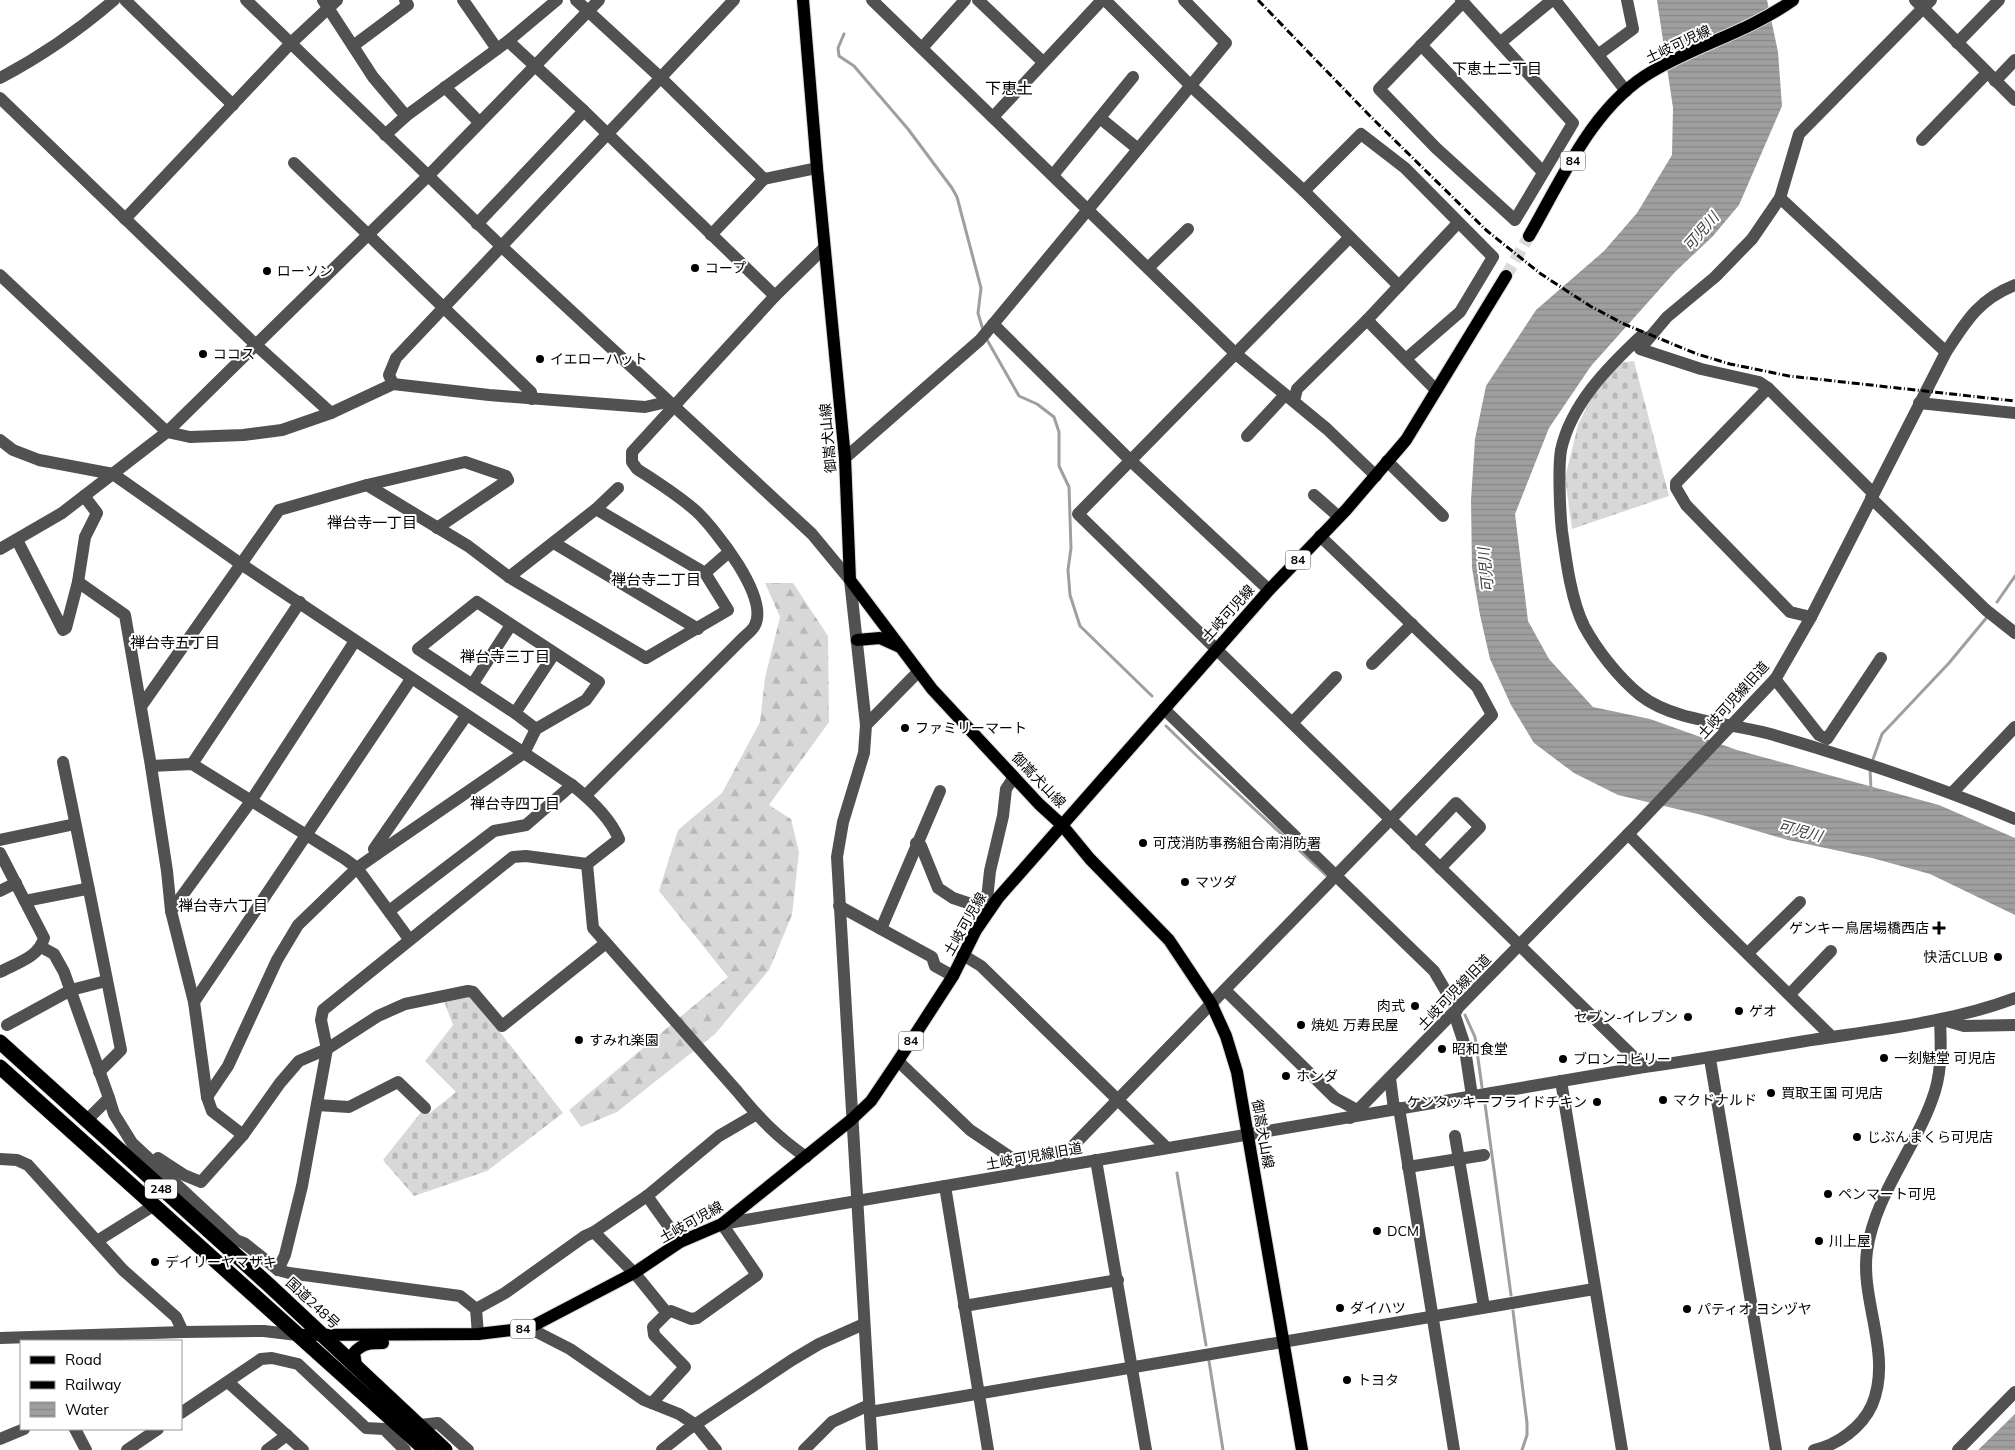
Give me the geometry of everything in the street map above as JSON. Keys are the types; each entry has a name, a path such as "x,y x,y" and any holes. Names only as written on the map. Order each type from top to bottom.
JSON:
{"highway":[{"name":"国道248号","path":"0,1042 356,1365 420,1424 445,1450"},
{"name":"248","path":"0,1067 297,1335 399,1443 426,1450"}],"main road":[{"name":"御嵩犬山線","path":"803,0 824,248 845,458 850,580 918,672 1014,777 1062,825 1090,859 1169,940 1211,1003 1226,1036 1237,1072 1302,1450"},
{"name":"土岐可児線","path":"1529,236 1590,131 1626,91 1654,70 1751,26 1793,0"},
{"name":"土岐可児線","path":"297,1335 422,1336 478,1334 529,1328 634,1273 680,1242 722,1224 851,1120 871,1101 898,1061 953,976 989,910 998,898 1269,590 1339,517 1406,440 1506,276"},
{"path":"857,640 880,638 900,647"},
{"path":"356,1365 354,1353 359,1347 369,1343 407,1342 422,1336"}],"street":[{"path":"0,78 37,58 80,29 114,0"},
{"path":"125,0 233,105"},
{"path":"246,0 501,246 812,534 850,580 866,725 864,753 843,822 837,857 851,1120 872,1450"},
{"path":"352,46 408,4 405,0"},
{"path":"463,0 497,49"},
{"path":"385,135 406,116 508,41 557,0"},
{"path":"576,0 662,79 764,179"},
{"path":"0,549 62,513 167,432 428,176 599,0"},
{"path":"393,384 389,374 396,358 662,79 734,0"},
{"path":"872,0 1236,354 1289,398 1376,476"},
{"path":"922,48 965,0"},
{"path":"978,0 1043,62"},
{"path":"993,117 1103,0 1191,86 1304,191 1399,286"},
{"path":"845,458 980,340 1226,43 1184,0"},
{"path":"1501,42 1554,0 1599,54 1626,91"},
{"path":"1599,54 1633,29 1627,0"},
{"path":"1957,44 1999,0"},
{"path":"1462,1 1573,123 1515,220 1436,148 1379,89 1462,1"},
{"path":"125,219 329,2 352,46 373,77 406,116"},
{"path":"2015,100 1957,44 1922,3 1799,134 1780,198 1746,245 1715,277 1667,317 1640,349 1701,369 1759,382 1768,388 1986,610 2015,632"},
{"path":"508,41 584,111 775,296"},
{"path":"1421,45 1543,172"},
{"path":"1922,140 1991,77 2015,60"},
{"path":"1053,175 1133,77"},
{"path":"445,87 479,122"},
{"path":"0,98 256,345 330,413"},
{"path":"478,224 584,111"},
{"path":"1100,118 1138,149"},
{"path":"1304,191 1361,134 1405,168 1493,258 1460,312 1407,358"},
{"path":"294,163 531,392 532,399"},
{"path":"711,235 764,179 817,168"},
{"path":"1780,198 1946,352"},
{"path":"1247,436 1289,398 1367,320 1458,223"},
{"path":"1148,268 1188,229"},
{"path":"1349,238 1132,462 1078,514 1644,1067"},
{"path":"586,795 755,625 758,612 756,598 729,552 698,513 637,469 632,462 632,452 670,404 824,248"},
{"path":"0,275 167,432 190,437 243,435 282,430 330,413 393,384 532,399 645,407 670,404"},
{"name":"土岐可児線旧道","path":"1354,1114 1456,1012 1775,679 1811,617 1946,352 1970,314 1991,296 2015,285"},
{"path":"1367,320 1407,358 1436,390"},
{"path":"993,324 1132,462 1269,590"},
{"path":"1641,336 1591,387 1569,428 1561,451 1561,520 1567,570 1584,625 1610,664 1640,695 1664,709 1773,735 1952,792 2015,819"},
{"path":"1768,388 1676,483 1676,488 1686,505 1790,612 1811,617"},
{"path":"1919,403 2015,413"},
{"path":"0,440 13,450 39,460 113,474 241,564 586,795 615,829 619,839 587,864 526,856 513,857 323,1010 321,1020 327,1049 302,1186 285,1255 278,1270"},
{"path":"1387,461 1443,516"},
{"path":"142,705 280,510 367,485 465,462 506,476 508,480 437,528"},
{"path":"367,485 468,546 509,577 646,658 728,610 705,573 596,509"},
{"path":"509,577 596,509 618,488"},
{"path":"1314,495 1339,517"},
{"path":"17,540 63,630 66,628 78,582 85,537 97,513 84,496"},
{"path":"1059,1166 1065,1154 1492,715 1477,687 1320,536"},
{"path":"554,543 698,629"},
{"path":"705,573 729,552"},
{"path":"78,582 126,615 152,766 171,911 194,1002 207,1097 212,1110 242,1135"},
{"path":"192,764 300,602"},
{"path":"207,1097 228,1066 276,960 298,924 357,868 524,753 536,729 586,700 599,682 476,602 418,649 536,729"},
{"path":"1372,664 1412,624"},
{"path":"472,685 511,625"},
{"path":"171,911 251,801 355,640"},
{"path":"515,713 554,654"},
{"path":"1775,679 1819,735 1826,739 1881,658"},
{"path":"866,725 918,672"},
{"path":"1292,722 1336,677"},
{"path":"194,1002 411,679"},
{"path":"1164,709 1434,971 1456,1012 1464,1043 1472,1096"},
{"path":"377,854 374,849 466,716"},
{"path":"1952,792 2015,727"},
{"path":"63,762 121,1050 100,1072"},
{"path":"152,766 192,764 306,834 357,868 410,939"},
{"path":"916,843 921,846 938,888 953,898 989,910 990,871 1003,816 1006,789 1014,777"},
{"path":"388,911 494,831 526,825 572,785"},
{"path":"881,929 916,843 940,791"},
{"path":"1416,845 1456,803 1480,827 1440,868"},
{"path":"0,840 75,824"},
{"path":"1631,830 1748,953 1832,1037"},
{"path":"0,853 44,938 41,948 37,953 0,972"},
{"path":"587,864 593,928 737,1091 755,1115 779,1138 806,1157"},
{"path":"0,891 16,883"},
{"path":"25,901 86,888 89,890"},
{"path":"1748,953 1800,902"},
{"path":"839,906 932,957 935,966 953,976"},
{"path":"153,1164 158,1158 201,1182 242,1135 280,1083 299,1062 327,1049 378,1016 404,1004 468,991 473,992 502,1026 606,943"},
{"path":"41,948 54,954 71,990 122,1130 153,1164 236,1240 244,1243 278,1270 311,1278 448,1293 469,1301 476,1309 478,1334"},
{"path":"1790,994 1831,951"},
{"path":"964,955 981,966 1167,1148"},
{"path":"7,1025 71,990 106,981"},
{"path":"1225,990 1335,1098 1354,1114"},
{"name":"土岐可児線旧道","path":"722,1224 1248,1135 1354,1114 1644,1067 1710,1059 1832,1037 1897,1029 1940,1020 2015,998"},
{"path":"1814,1450 1826,1447 1859,1425 1871,1405 1876,1390 1878,1348 1868,1276 1867,1252 1876,1218 1892,1181 1925,1118 1935,1090 1940,1064 1940,1020 1964,1026 2015,1025"},
{"path":"1710,1059 1776,1450"},
{"path":"898,1061 970,1130 1031,1171"},
{"path":"1390,1078 1408,1167 1454,1450"},
{"path":"1561,1081 1622,1450"},
{"path":"317,1105 349,1107 398,1082 425,1108"},
{"path":"86,1121 109,1098"},
{"path":"476,1309 505,1293 585,1236 594,1232 647,1196 719,1136 755,1115"},
{"path":"1455,1136 1484,1308"},
{"path":"1408,1167 1484,1155"},
{"path":"0,1159 17,1160 28,1165 123,1270 176,1317 174,1335"},
{"path":"1096,1160 1146,1450"},
{"path":"945,1186 988,1450"},
{"path":"647,1196 680,1242"},
{"path":"98,1241 153,1206"},
{"path":"652,1403 685,1367 654,1335 653,1327 671,1311 691,1320 697,1318 757,1275 722,1224"},
{"path":"594,1232 634,1273 667,1313"},
{"path":"964,1306 1118,1280"},
{"path":"804,1450 832,1422 870,1409 1131,1368 1594,1289"},
{"path":"662,1450 696,1425 819,1344 864,1324"},
{"path":"529,1328 570,1349 615,1381 652,1403 679,1414 696,1425 716,1450"},
{"path":"0,1338 174,1335 264,1331 297,1335"},
{"path":"182,1412 261,1359 272,1358 298,1364 366,1428 384,1430 399,1443"},
{"path":"228,1382 303,1450"},
{"path":"1958,1450 2015,1392"},
{"path":"420,1424 438,1423 468,1450"},
{"path":"0,1440 22,1430"},
{"path":"76,1430 86,1450"},
{"path":"127,1450 157,1430"},
{"path":"267,1450 287,1435"}],"green space":[{"path":"1634,361 1669,496 1572,529 1565,478 1578,425 1596,388 1618,363"},
{"path":"765,583 793,583 828,636 829,722 769,805 791,819 799,852 792,915 769,970 715,1034 617,1112 581,1127 569,1110 728,977 659,891 678,830 722,793 760,722 765,678 780,617"},
{"path":"468,991 563,1113 487,1171 414,1196 383,1160 422,1111 430,1113 456,1092 425,1061 453,1025 442,996"}],"water":[{"name":"可児川","path":"1657,0 1767,0 1778,52 1782,106 1739,205 1713,236 1675,272 1591,366 1549,428 1515,514 1528,621 1549,659 1593,707 1650,719 1737,750 1939,805 2015,838 2015,915 1930,874 1872,858 1788,840 1706,816 1618,795 1574,773 1534,743 1511,705 1490,659 1472,568 1471,500 1475,439 1486,386 1536,310 1604,251 1637,213 1672,155 1673,108"},
{"path":"2015,1414 2015,1450 1978,1450"}],"waterway":[{"path":"844,34 838,48 839,56 854,66 908,129 957,197 981,288 978,313 983,330"},
{"path":"986,338 1019,396 1037,404 1054,417 1059,432 1059,466 1069,487 1071,548 1068,570 1070,595 1080,626 1152,696"},
{"path":"1997,602 2015,576"},
{"path":"1872,762 1882,734 1949,663 1988,616"},
{"path":"1166,726 1328,877"},
{"path":"1870,768 1871,790"},
{"path":"1465,1015 1475,1037 1482,1087"},
{"path":"1485,1104 1511,1295"},
{"path":"1177,1173 1206,1345"},
{"path":"1513,1311 1527,1423 1527,1435 1522,1450"},
{"path":"1209,1361 1223,1450"}],"tunnel":[{"path":"1506,276 1529,236"}],"railway":[{"path":"1258,0 1369,115 1486,230 1541,274 1590,306 1624,324 1697,354 1730,364 1789,376 2015,401"}],"place":[{"name":"コープ","path":"695,268"},
{"name":"ローソン","path":"267,271"},
{"name":"ココス","path":"203,354"},
{"name":"イエローハット","path":"540,359"},
{"name":"ファミリーマート","path":"905,728"},
{"name":"可茂消防事務組合南消防署","path":"1143,843"},
{"name":"マツダ","path":"1185,882"},
{"name":"ゲンキー鳥居場橋西店","path":"1939,928"},
{"name":"快活CLUB","path":"1998,957"},
{"name":"肉式","path":"1415,1006"},
{"name":"ゲオ","path":"1739,1011"},
{"name":"セブン-イレブン","path":"1688,1017"},
{"name":"焼処 万寿民屋","path":"1301,1025"},
{"name":"すみれ楽園","path":"579,1040"},
{"name":"昭和食堂","path":"1442,1049"},
{"name":"一刻魅堂 可児店","path":"1884,1058"},
{"name":"ブロンコビリー","path":"1563,1059"},
{"name":"ホンダ","path":"1286,1076"},
{"name":"買取王国 可児店","path":"1771,1093"},
{"name":"マクドナルド","path":"1663,1100"},
{"name":"ケンタッキーフライドチキン","path":"1597,1102"},
{"name":"じぶんまくら可児店","path":"1857,1137"},
{"name":"ペンマート可児","path":"1828,1194"},
{"name":"DCM","path":"1377,1231"},
{"name":"川上屋","path":"1819,1241"},
{"name":"デイリーヤマザキ","path":"155,1262"},
{"name":"ダイハツ","path":"1340,1308"},
{"name":"パティオ ヨシヅヤ","path":"1687,1309"},
{"name":"トヨタ","path":"1347,1380"}],"district":[{"name":"下恵土二丁目","path":"1497,69"},
{"name":"下恵土","path":"1009,88"},
{"name":"禅台寺一丁目","path":"372,523"},
{"name":"禅台寺二丁目","path":"656,580"},
{"name":"禅台寺五丁目","path":"175,643"},
{"name":"禅台寺三丁目","path":"505,657"},
{"name":"禅台寺四丁目","path":"515,804"},
{"name":"禅台寺六丁目","path":"223,906"}]}
